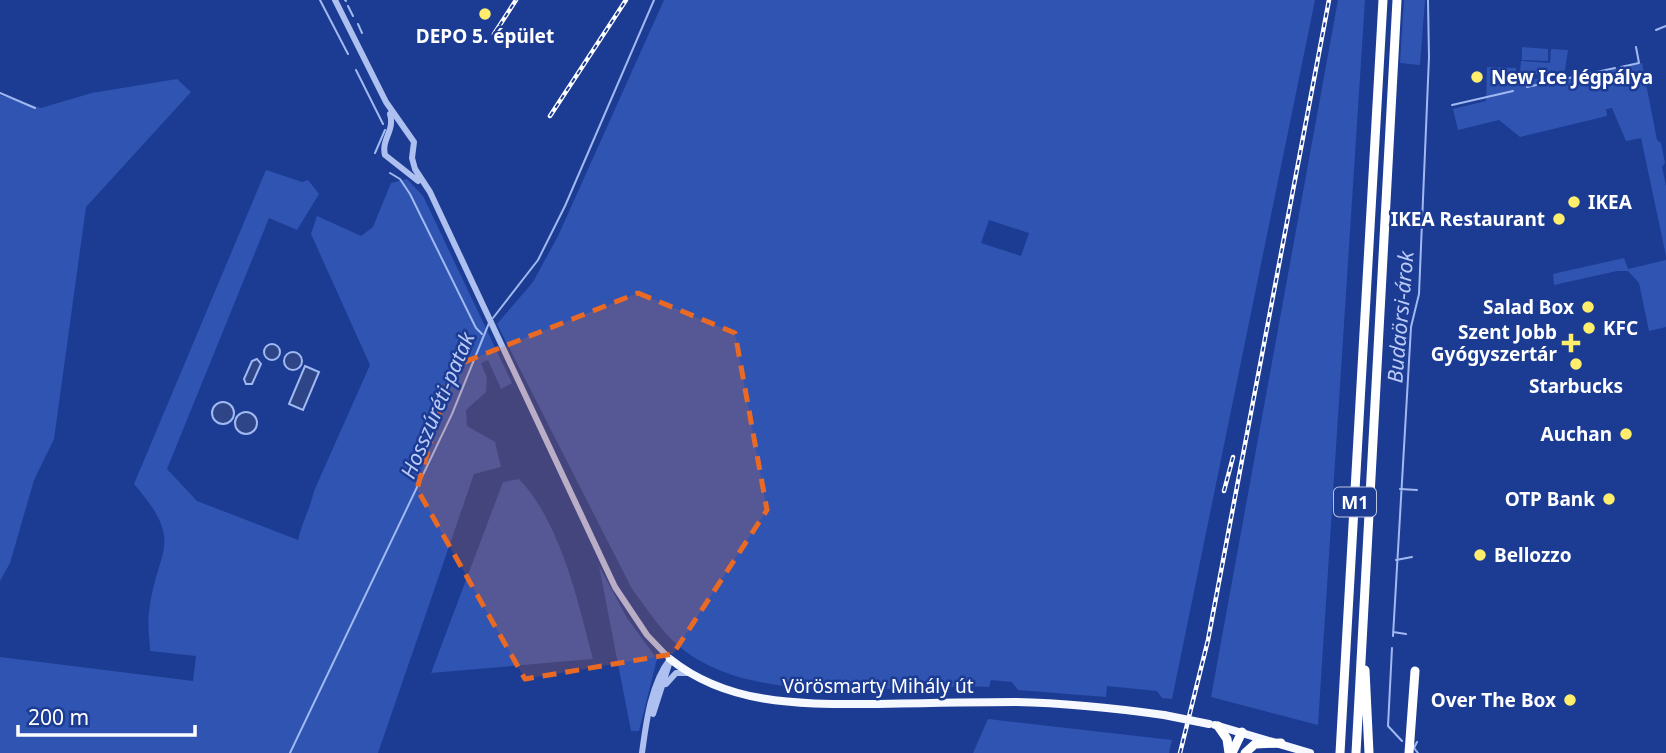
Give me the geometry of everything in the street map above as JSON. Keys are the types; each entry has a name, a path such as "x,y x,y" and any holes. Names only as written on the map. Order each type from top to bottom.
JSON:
{"highway":[{"name":"M1","path":"1340,753 1383,0"},
{"name":"M1","path":"1356,753 1397,0"},
{"path":"1362,627 1369,753"},
{"path":"1409,753 1415,671"},
{"path":"1214,725 1227,739 1231,753"},
{"path":"1231,753 1242,732"},
{"path":"1238,753 1242,732"},
{"path":"1245,753 1255,744 1281,743"}],"main road":[{"name":"Vörösmarty Mihály út","path":"670,659 687,673 733,692 779,702 1084,705 1164,715 1214,725 1310,753"}],"street":[{"path":"335,0 386,102 405,134 415,145 412,158 615,587 647,635 670,659"},
{"path":"386,102 392,121 391,135 384,143 384,152 390,162 399,164 432,199"},
{"path":"391,135 405,134"},
{"path":"399,164 412,158"},
{"path":"647,728 663,688 670,659"},
{"path":"642,753 662,669 670,659"},
{"path":"663,688 672,676 687,673"}],"highlighted area":[{"path":"638,293 735,333 767,510 673,654 525,679 417,489 452,367"}],"shaded area":[{"path":"664,0 1315,0 1172,699 1162,698 1157,691 1107,686 1106,697 1018,690 1012,682 991,680 989,687 823,689 780,685 740,677 703,663 672,640 632,589 497,324 533,282 558,236","holes":["989,220 1029,233 1021,256 981,243"]},
{"path":"1338,0 1365,0 1318,725 1211,697"},
{"path":"1404,0 1425,0 1420,65 1400,63"},
{"path":"1522,47 1548,49 1548,61 1522,60"},
{"path":"1551,49 1568,50 1564,75 1520,74 1521,61 1550,63"},
{"path":"1642,63 1657,140 1661,143 1665,163 1662,167 1666,186 1666,256 1641,138 1626,141 1612,108 1606,109 1607,116 1520,137 1499,120 1458,130 1453,109 1486,101 1487,67 1516,68 1516,78 1561,80"},
{"path":"177,79 191,92 86,207 54,439 34,480 10,563 0,581 0,95 41,108 92,93"},
{"path":"266,170 302,182 308,180 319,194 297,230 269,218 167,469 197,501 298,540 314,491 370,365 311,234 317,216 361,236 373,227 391,183 407,179 423,196 512,383 501,389 488,360 481,363 487,378 486,392 466,410 467,426 495,442 501,467 474,474 378,753 0,753 0,657 193,681 196,656 150,651 149,613 164,547 164,534 150,504 134,484"},
{"path":"1624,258 1628,269 1666,260 1666,327 1649,331 1639,283 1628,271 1554,285 1553,274"},
{"path":"272,344 278,346 278,358 272,360 266,358 264,352 266,346"},
{"path":"293,352 301,357 302,361 297,369 293,370 285,365 284,361 289,353"},
{"path":"257,359 261,364 252,384 246,384 244,379 252,361"},
{"path":"305,366 319,372 303,410 289,404"},
{"path":"223,402 231,405 234,413 231,421 223,424 215,421 212,413 215,405"},
{"path":"246,412 254,415 257,423 254,431 246,434 238,431 235,423 238,415"},
{"path":"519,479 534,497 557,540 593,659 431,673 503,482"},
{"path":"599,566 627,618 657,659 639,731 631,731"},
{"path":"988,719 1172,740 1169,753 973,753"}],"waterway":[{"path":"320,0 348,54"},
{"name":"Hosszúréti-patak","path":"493,318 538,260 565,206 654,0"},
{"name":"Budaörsi-árok","path":"1393,636 1411,327 1419,294 1429,57 1428,0"},
{"path":"348,6 353,16"},
{"path":"358,24 362,33"},
{"name":"Budaörsi-árok","path":"1656,30 1666,26"},
{"name":"Budaörsi-árok","path":"1621,67 1639,63 1636,47"},
{"name":"Budaörsi-árok","path":"1527,87 1615,68"},
{"path":"356,70 383,124"},
{"name":"Budaörsi-árok","path":"1452,105 1513,91"},
{"path":"0,93 35,108"},
{"path":"375,153 385,130"},
{"path":"390,173 400,179 410,194 476,328 482,334"},
{"name":"Hosszúréti-patak","path":"290,753 452,414 489,323"},
{"path":"1400,489 1417,490"},
{"path":"1396,560 1412,557"},
{"path":"1393,632 1406,634"},
{"name":"Budaörsi-árok","path":"1392,648 1388,726 1402,741"},
{"name":"Budaörsi-árok","path":"1417,742 1414,748 1418,753"}],"railway":[{"path":"494,34 516,0"},
{"path":"550,116 626,0"},
{"path":"1180,753 1208,640 1329,0"},
{"path":"1224,491 1233,457"}],"place":[{"name":"DEPO 5. épület","path":"485,14"},
{"name":"New Ice Jégpálya","path":"1477,77"},
{"name":"IKEA","path":"1574,202"},
{"name":"IKEA Restaurant","path":"1559,219"},
{"name":"Salad Box","path":"1588,307"},
{"name":"KFC","path":"1589,328"},
{"name":"Szent Jobb Gyógyszertár","path":"1571,343"},
{"name":"Starbucks","path":"1576,364"},
{"name":"Auchan","path":"1626,434"},
{"name":"OTP Bank","path":"1609,499"},
{"name":"Bellozzo","path":"1480,555"},
{"name":"Over The Box","path":"1570,700"}]}
